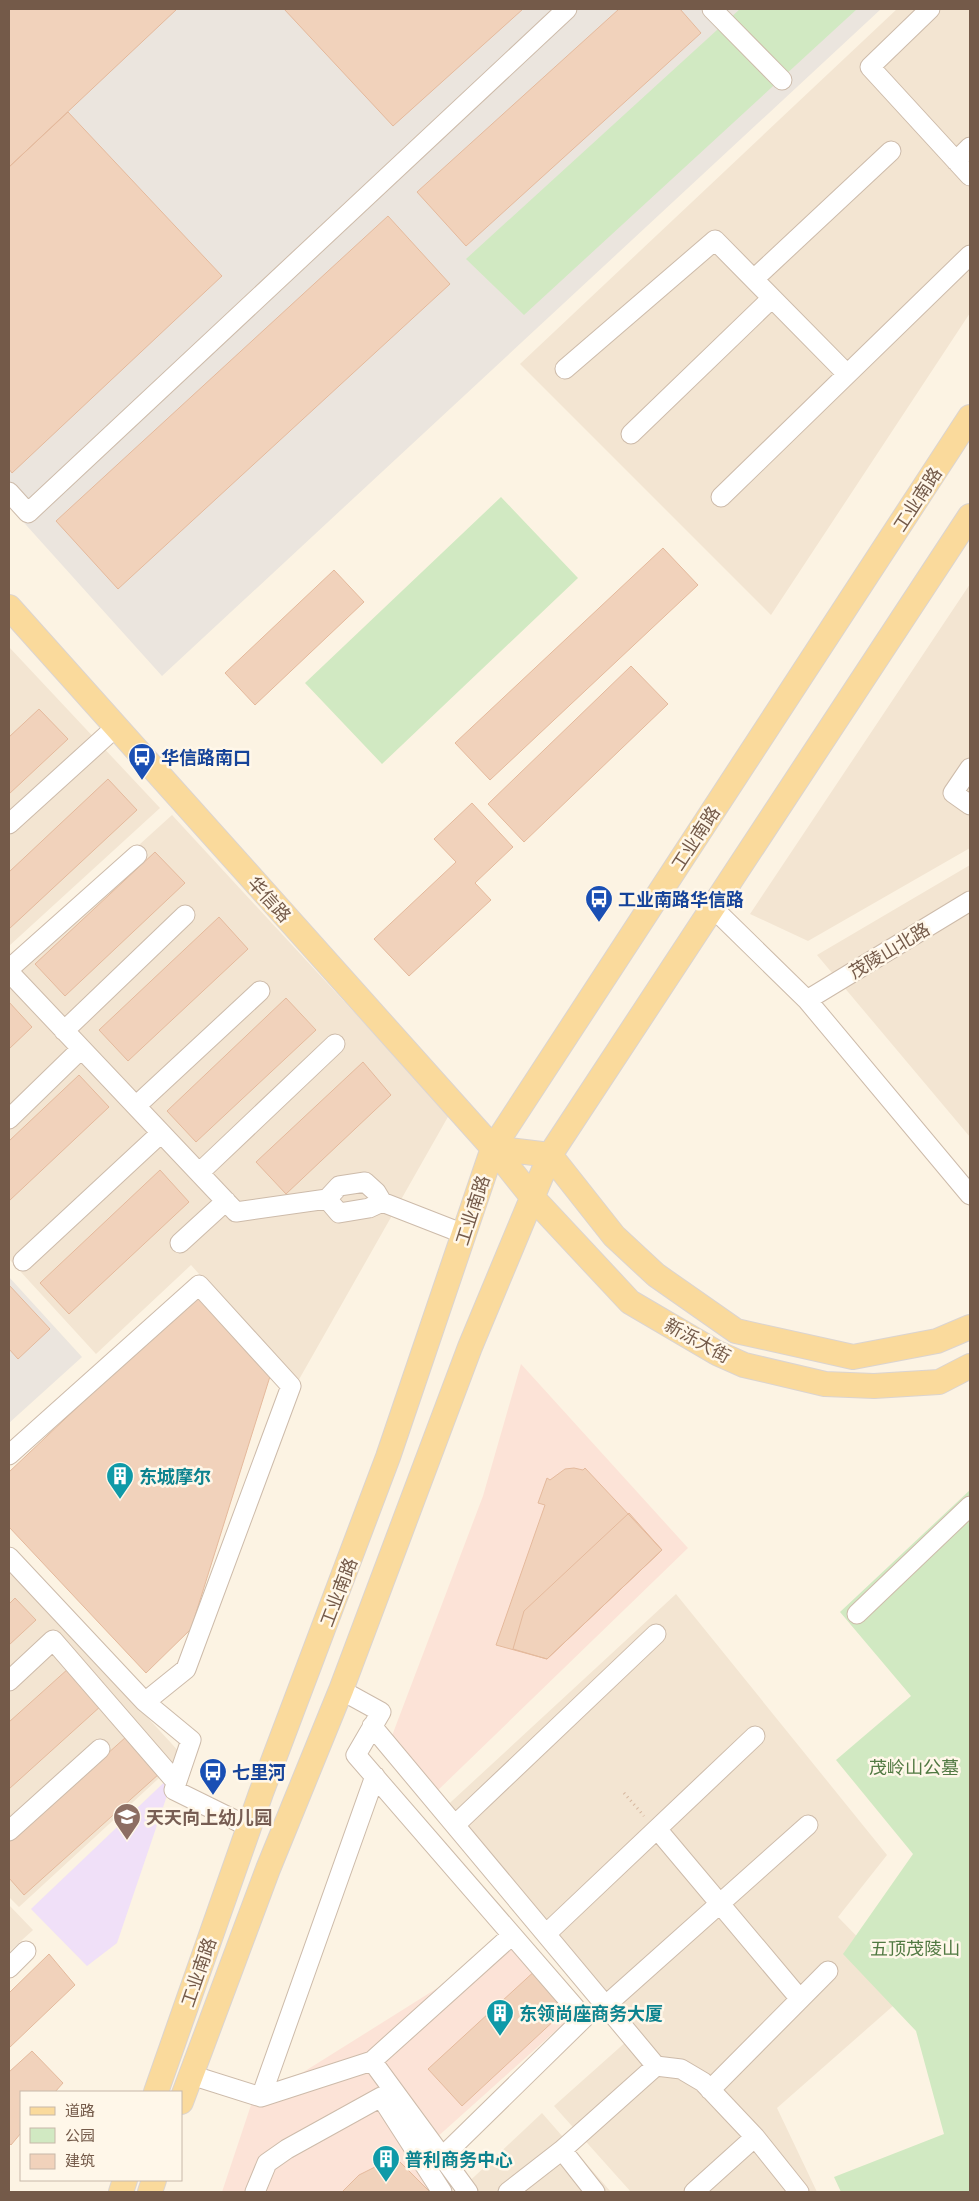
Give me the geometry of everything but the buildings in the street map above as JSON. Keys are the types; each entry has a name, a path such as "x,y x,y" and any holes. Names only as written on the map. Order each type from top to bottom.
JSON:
{"main road":[{"name":"工业南路","path":"156,2091 250,1826 388,1457 493,1148 970,418"},
{"name":"工业南路","path":"182,2099 268,1869 341,1690 470,1347 550,1155 970,516"},
{"name":"华信路","path":"9,607 493,1148"},
{"path":"493,1148 550,1155"},
{"name":"新泺大街","path":"493,1148 532,1198 630,1302 717,1352 744,1365 825,1384 874,1386 939,1382 970,1366"},
{"name":"新泺大街","path":"550,1155 614,1236 656,1275 736,1331 853,1357 937,1341 970,1327"}],"street":[{"path":"9,492 28,513 567,9"},
{"path":"712,9 782,80"},
{"path":"930,9 870,67 970,176"},
{"path":"956,161 970,147"},
{"path":"754,279 891,151"},
{"path":"565,368 715,240 848,374"},
{"path":"721,497 970,255"},
{"path":"631,434 772,298"},
{"path":"9,824 116,726"},
{"path":"970,768 953,793 970,805"},
{"path":"137,854 9,971 236,1212 327,1199 339,1186 365,1182 376,1192 382,1202 464,1234"},
{"name":"茂陵山北路","path":"807,1000 970,901"},
{"path":"712,907 807,1000 970,1195"},
{"path":"64,1031 185,915"},
{"path":"136,1106 260,991"},
{"path":"198,1173 335,1044"},
{"path":"9,1119 81,1049"},
{"path":"23,1261 161,1133"},
{"path":"327,1199 339,1213 369,1208 382,1202"},
{"path":"180,1243 226,1201"},
{"path":"9,1455 199,1285 291,1386 186,1669 145,1702"},
{"path":"857,1614 970,1506"},
{"path":"9,1557 145,1702 191,1740 174,1790 250,1826"},
{"path":"455,1825 656,1634"},
{"path":"9,1681 53,1640 176,1782"},
{"path":"341,1690 381,1712 356,1755 584,2018 442,2156"},
{"path":"372,1726 656,2066 681,2069 703,2082 755,2137 800,2192"},
{"path":"546,1934 754,1736"},
{"path":"9,1831 100,1750"},
{"path":"261,2096 375,1776"},
{"path":"606,2006 808,1825"},
{"path":"656,1830 721,1903 800,1999"},
{"path":"191,2075 261,2096 372,2061 512,1934"},
{"path":"9,1968 26,1951"},
{"path":"710,2090 828,1971"},
{"path":"372,2061 468,2192"},
{"path":"508,2192 562,2150 656,2066"},
{"path":"255,2192 267,2163 286,2149 381,2097 442,2192"},
{"path":"694,2192 755,2137"},
{"path":"562,2150 595,2192"}],"path":[{"path":"624,1793 656,1830"}],"shaded area":[{"path":"9,9 881,9 162,676 9,506"},
{"path":"897,9 970,9 970,313 771,615 520,364"},
{"path":"970,584 970,848 808,941 750,914"},
{"path":"9,647 160,808 9,946"},
{"path":"172,815 449,1115 297,1383 191,1265 96,1354 9,1259 9,963"},
{"path":"970,865 970,1137 817,955"},
{"path":"9,1277 82,1357 9,1423"},
{"path":"521,1364 688,1548 433,1795 390,1741 483,1496"},
{"path":"9,1567 183,1756 19,1907 9,1897"},
{"path":"676,1594 887,1855 838,1917 910,1991 777,2108 817,2192 631,2192 554,2106 628,2040 439,1813"},
{"name":"天天向上幼儿园","path":"175,1772 117,1943 87,1966 31,1909"},
{"path":"9,1905 33,1930 9,1952"},
{"path":"514,1940 580,2009 435,2139 460,2175 441,2192 222,2192 251,2105"},
{"path":"542,2113 611,2192 458,2192"}],"green space":[{"path":"740,9 857,9 524,315 466,259"},
{"path":"501,497 578,578 382,764 305,683"},
{"name":"茂岭山公墓","path":"970,1490 970,2192 841,2192 834,2177 944,2134 916,2031 843,1954 913,1854 836,1760 911,1696 840,1612"}],"place":[{"name":"华信路南口","path":"142,781"},
{"name":"工业南路华信路","path":"599,923"},
{"name":"东城摩尔","path":"120,1500"},
{"name":"七里河","path":"213,1796"},
{"name":"天天向上幼儿园","path":"127,1841"},
{"name":"东领尚座商务大厦","path":"500,2037"},
{"name":"普利商务中心","path":"386,2183"}],"park label":[{"name":"五顶茂陵山","path":"915,1948"}]}
